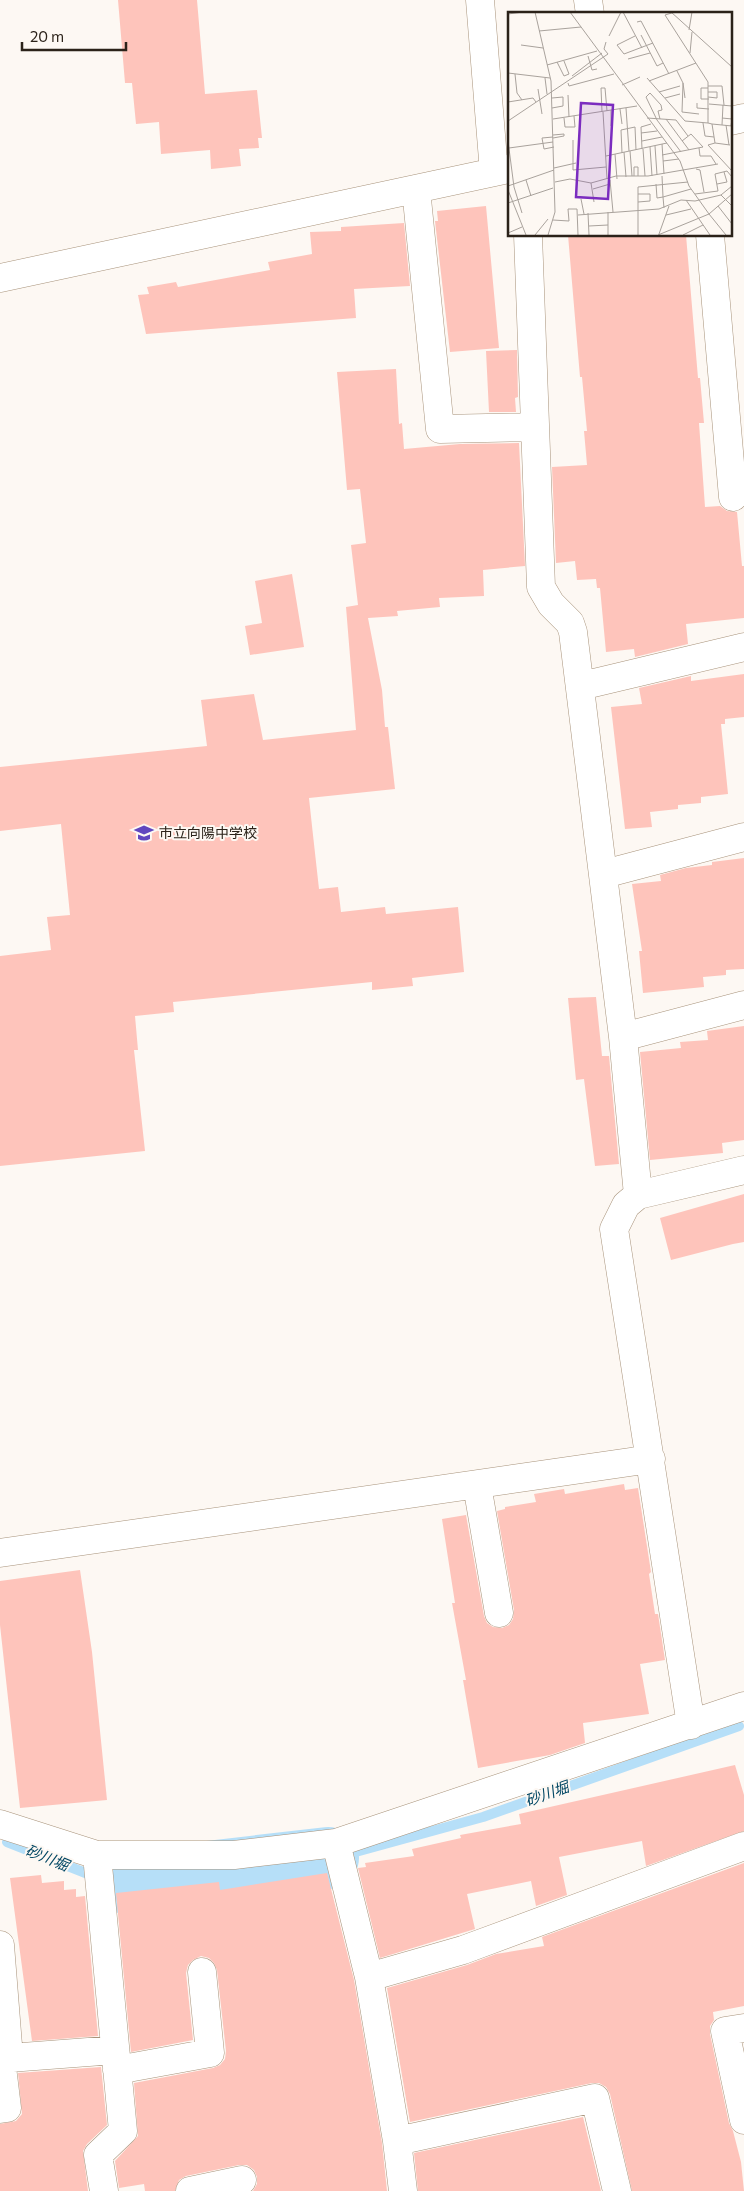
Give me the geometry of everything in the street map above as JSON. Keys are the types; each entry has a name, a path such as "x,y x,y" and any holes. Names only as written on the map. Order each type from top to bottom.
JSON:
{"street":[{"path":"0,278 502,171 480,0"},
{"path":"416,189 440,429 535,427"},
{"path":"528,236 541,587 551,604 570,623 581,686 623,1037 638,1195"},
{"path":"710,236 733,498"},
{"path":"581,686 744,648"},
{"path":"604,874 744,837"},
{"path":"623,1037 744,1005"},
{"path":"691,1725 614,1230 626,1204 638,1195 744,1170"},
{"path":"0,1553 651,1459"},
{"path":"477,1484 498,1613"},
{"path":"0,1824 96,1856 234,1855 336,1843 744,1706"},
{"path":"336,1843 368,1977 397,2141 403,2191"},
{"path":"368,1977 463,1950 744,1846"},
{"path":"96,1856 123,2131 98,2155 104,2191"},
{"path":"0,1945 10,2058 2,2067 7,2108 0,2109"},
{"path":"10,2058 116,2060 210,2053 202,1972"},
{"path":"744,2028 725,2031 744,2120"},
{"path":"397,2141 595,2098 617,2191"},
{"path":"190,2191 242,2180"}],"building":[{"path":"118,0 197,0 205,94 257,90 262,138 258,138 259,148 239,149 241,166 211,169 210,150 161,154 159,122 136,124 132,83 125,83"},
{"path":"486,206 499,348 450,352 435,221 438,221 437,211"},
{"path":"404,223 410,286 354,289 356,318 146,334 138,295 149,294 147,287 176,282 178,287 270,270 268,262 312,254 310,232 341,231 341,227"},
{"path":"568,236 686,236 698,378 700,378 704,423 699,423 705,507 720,506 727,511 737,512 742,566 744,566 744,618 686,624 688,644 635,657 634,649 606,652 600,588 597,588 596,579 577,580 575,561 556,563 552,467 587,465 584,431 587,431 582,377 580,377"},
{"path":"517,350 518,397 515,398 516,412 489,412 486,351"},
{"name":"市立向陽中学校","path":"396,369 399,424 402,423 404,449 460,444 519,443 525,566 483,570 484,596 439,598 440,607 397,611 398,616 368,618 382,690 385,727 388,727 395,789 309,798 319,889 338,887 341,912 385,907 386,914 458,907 464,972 412,978 413,986 372,990 372,982 173,1002 174,1012 135,1016 138,1050 134,1050 145,1151 0,1166 0,956 51,950 47,917 70,915 61,824 0,831 0,767 207,746 201,700 254,694 263,740 356,730 346,607 358,605 351,545 366,543 360,489 347,490 337,372"},
{"path":"292,574 304,647 250,655 245,626 262,623 255,581"},
{"path":"744,674 744,717 725,719 725,724 721,724 728,794 701,797 701,803 678,805 678,809 650,812 652,827 625,829 611,707 642,704 639,688 691,676 691,681"},
{"path":"744,858 744,969 726,970 726,975 703,977 704,987 643,993 639,951 642,951 632,884 661,881 660,875 686,868 712,865 712,862"},
{"path":"596,997 602,1056 609,1056 619,1164 595,1166 584,1079 576,1080 568,998"},
{"path":"744,1026 744,1140 722,1143 723,1153 650,1160 640,1052 681,1048 680,1042 708,1040 707,1031"},
{"path":"744,1194 744,1242 671,1260 660,1218"},
{"path":"624,1484 625,1490 638,1488 651,1572 649,1574 655,1614 658,1614 665,1660 640,1664 649,1714 583,1723 585,1743 550,1755 478,1768 463,1680 466,1680 452,1603 455,1603 442,1519 466,1515 484,1616 487,1623 493,1627 502,1628 509,1625 513,1619 514,1610 497,1511 505,1509 505,1507 536,1502 534,1494 564,1489 565,1494"},
{"path":"80,1570 92,1652 107,1800 20,1808 0,1625 0,1581"},
{"path":"735,1765 744,1795 744,1831 646,1866 642,1841 559,1857 567,1895 536,1906 531,1881 467,1894 475,1929 380,1958 358,1868 366,1867 365,1863 414,1856 412,1849 461,1838 460,1835 521,1824 519,1814"},
{"path":"744,1863 744,2006 713,2012 714,2020 710,2026 710,2034 729,2123 741,2162 744,2191 632,2191 610,2094 606,2087 599,2083 410,2122 387,1988 467,1965 496,1954 544,1946 542,1937"},
{"path":"327,1873 354,1980 382,2143 387,2191 253,2191 257,2184 257,2177 254,2170 247,2165 186,2176 179,2180 175,2191 145,2191 144,2184 119,2188 115,2161 138,2136 134,2083 213,2068 220,2065 225,2059 226,2051 217,1970 209,1958 201,1956 188,1965 186,1973 193,2040 131,2052 116,1893 219,1882 220,1890"},
{"path":"41,1875 42,1883 64,1881 64,1890 76,1889 76,1897 85,1896 98,2036 32,2041 10,1878"},
{"path":"101,2067 107,2125 87,2144 83,2151 88,2191 0,2191 0,2124 16,2121 22,2114 18,2073"},
{"path":"583,2117 601,2191 418,2191 414,2153"}],"waterway":[{"name":"砂川堀","path":"352,1853 483,1817 739,1726"},
{"name":"砂川堀","path":"7,1842 88,1874"},
{"name":"砂川堀","path":"121,1882 328,1858"}],"place":[{"name":"市立向陽中学校","path":"144,833"}]}
